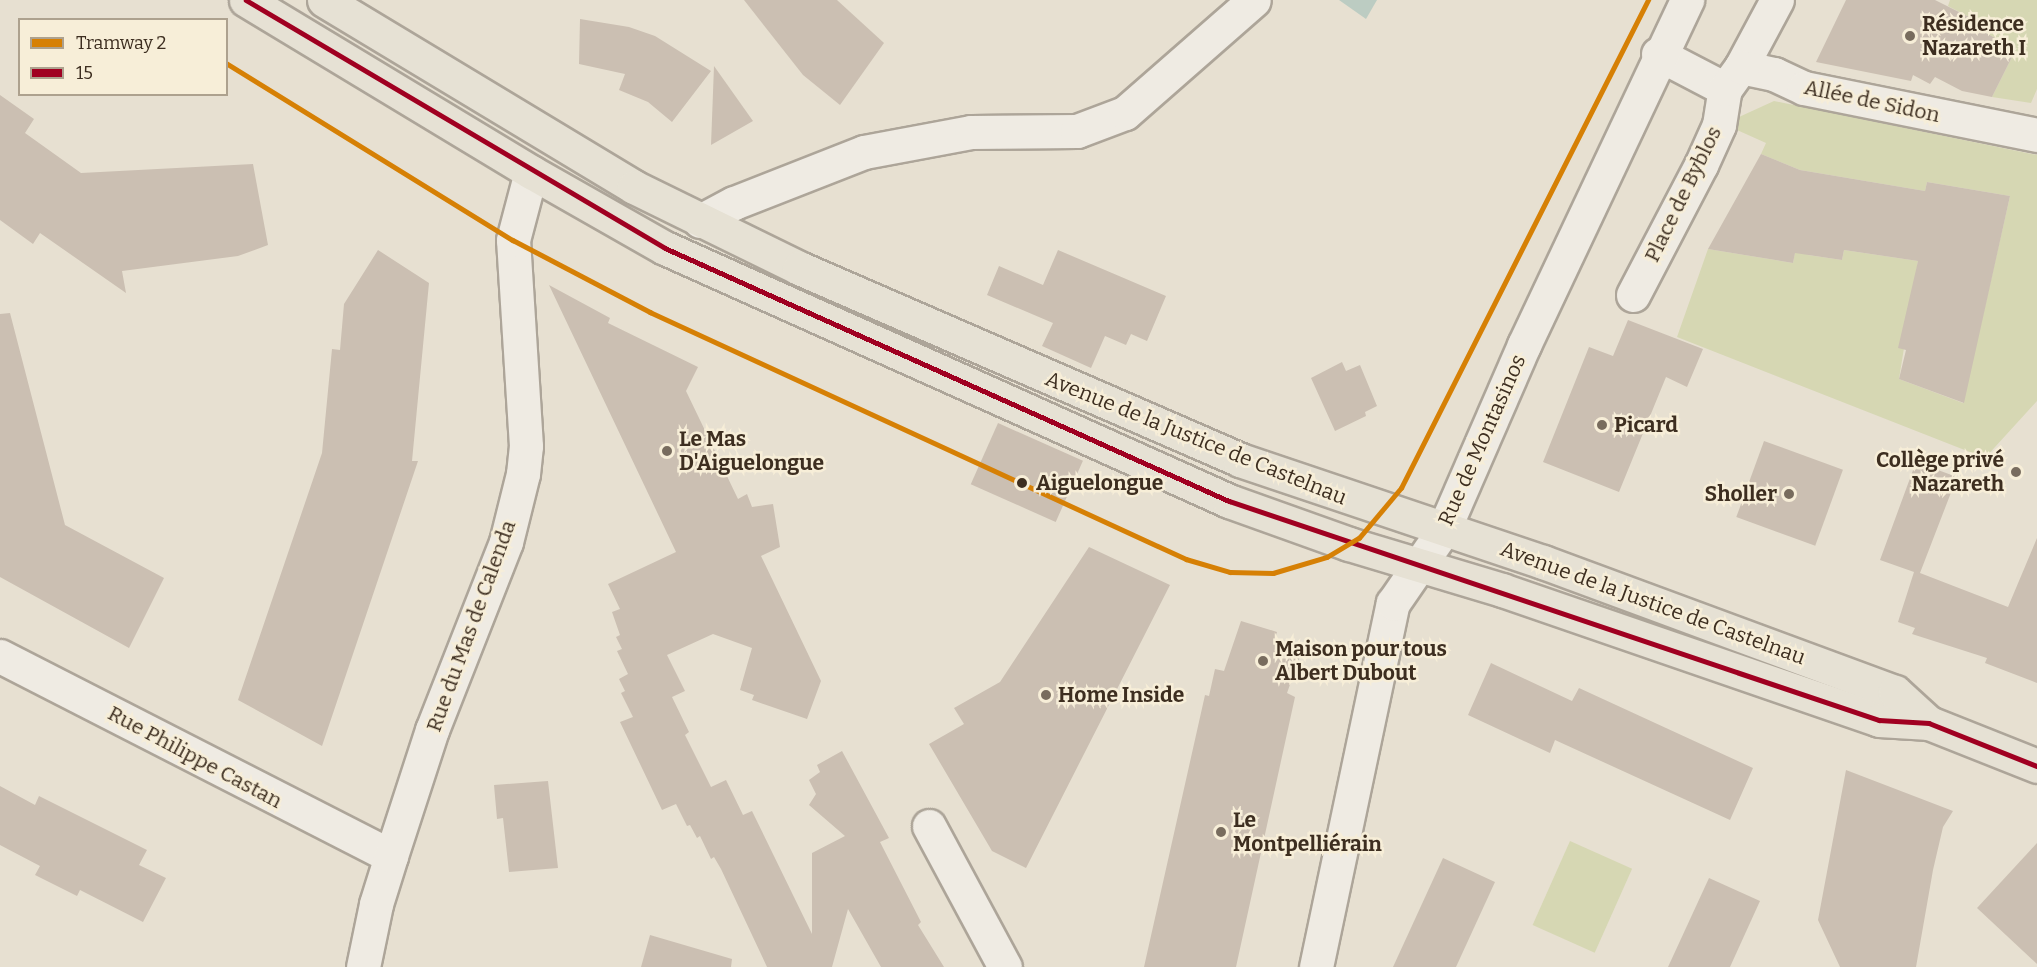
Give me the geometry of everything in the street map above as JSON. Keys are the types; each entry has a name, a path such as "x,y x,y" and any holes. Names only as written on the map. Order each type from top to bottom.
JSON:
{"main road":[{"name":"Avenue de la Justice de Castelnau","path":"246,0 531,172 665,248 940,374 1228,501 1416,566 1502,590 1879,720 1929,723 2037,766"},
{"name":"Avenue de la Justice de Castelnau","path":"324,0 546,134 700,221 935,329 1207,447 1543,562 1895,692 1929,723"},
{"path":"531,172 546,134"}],"street":[{"path":"700,221 735,203 864,152 971,132 1077,131 1125,113 1254,0"},
{"name":"Rue de Montasinos","path":"1316,967 1393,603 1416,566 1444,529 1658,54 1687,0"},
{"name":"Place de Byblos","path":"1633,295 1719,125 1733,78 1777,0"},
{"name":"Allée de Sidon","path":"1658,54 1733,78 1774,74 1803,88 2037,135"},
{"name":"Rue du Mas de Calenda","path":"363,967 376,904 391,856 432,730 506,542 523,474 526,446 513,240 531,172"},
{"name":"Rue Philippe Castan","path":"0,656 391,856"},
{"path":"928,826 1005,967"}],"green space":[{"path":"1950,0 2037,0 2037,89 2031,103 1992,97 2016,49 1969,24 1971,18 1948,6"},
{"path":"1774,101 2037,155 2037,401 1985,458 1677,337 1708,249 1793,263 1797,241 1808,255 1842,260 1844,250 1918,261 1899,379 1963,403 2010,196 1927,182 1925,191 1800,170 1761,154 1766,143 1737,130 1739,117"},
{"path":"1570,841 1632,869 1595,953 1533,925"}],"shaded area":[{"path":"1339,0 1377,0 1366,19"}],"building":[{"path":"744,0 837,0 884,43 840,105 803,75"},
{"name":"Résidence Nazareth I","path":"1846,0 1935,0 1971,18 1969,24 2016,49 1992,97 1962,91 1935,77 1930,84 1913,75 1911,81 1816,62"},
{"path":"580,19 629,27 655,36 711,71 672,122 648,102 619,90 625,74 579,64"},
{"path":"714,66 753,121 711,145"},
{"path":"0,95 34,119 25,133 81,173 253,164 268,245 238,256 122,271 126,293 40,233 33,244 0,220"},
{"path":"1761,154 1800,170 1925,191 1927,182 2010,196 1964,403 1899,379 1906,350 1898,348 1918,261 1844,250 1842,260 1795,253 1793,263 1708,249"},
{"path":"378,250 429,283 412,461 418,461 322,746 238,700 322,453 332,349 340,350 344,304"},
{"path":"1058,250 1166,296 1147,341 1131,334 1126,345 1105,336 1091,368 1042,346 1053,323 987,295 999,266 1043,285"},
{"path":"549,285 610,318 608,323 698,367 686,391 738,499 747,494 752,507 773,504 780,547 761,556 821,681 807,719 752,700 754,695 740,690 752,648 713,634 667,655 685,691 672,697 689,732 685,735 711,787 726,780 743,815 752,811 812,934 812,853 845,836 809,805 816,794 809,780 820,772 817,765 842,751 889,838 880,842 921,922 918,925 944,967 881,967 848,909 832,967 767,967 721,869 714,857 711,859 700,836 697,838 690,825 687,826 676,804 662,810 620,722 633,717 621,693 625,691 619,679 628,674 617,651 622,649 616,637 620,635 612,612 620,609 608,584 676,552"},
{"path":"10,313 65,525 164,578 129,648 0,577 0,314"},
{"name":"Picard","path":"1628,320 1703,349 1687,387 1666,377 1619,492 1543,462 1589,347 1613,356"},
{"path":"1342,362 1346,371 1360,365 1377,406 1365,412 1366,416 1335,431 1311,378"},
{"path":"998,423 1083,461 1056,522 971,484"},
{"name":"Sholler","path":"1764,441 1843,470 1815,546 1736,517"},
{"path":"1916,462 1957,477 1920,573 2008,607 2037,538 2037,683 1985,663 1987,658 1912,634 1915,628 1898,622 1914,572 1880,560"},
{"name":"Home Inside","path":"1089,547 1170,585 1026,868 992,851 929,744 964,724 954,708 1000,682"},
{"name":"Le Montpelliérain","path":"1241,621 1277,632 1274,641 1302,651 1287,693 1295,697 1236,967 1144,967 1205,695 1209,696 1215,669 1224,671"},
{"path":"1491,663 1572,701 1579,688 1753,768 1730,820 1555,740 1550,753 1468,715"},
{"path":"1846,770 1953,811 1943,827 1916,967 1840,967 1818,920"},
{"path":"548,781 558,868 509,872 503,818 497,819 494,785"},
{"path":"0,786 35,805 39,796 147,850 139,865 166,878 143,922 80,890 77,896 35,875 40,866 0,845"},
{"path":"2037,843 2037,964 1977,908"},
{"path":"1443,858 1495,882 1456,967 1393,967"},
{"path":"1709,878 1760,901 1730,967 1668,967"},
{"path":"650,935 732,959 731,967 641,967"}],"tram line":[{"name":"2","path":"228,64 513,240 650,312 1186,559 1230,572 1273,573 1327,557 1359,538 1401,488 1648,0"}],"transit line":[{"name":"15","path":"246,0 665,248 1229,501 1879,720 1929,723 2037,766"}],"place":[{"name":"Résidence Nazareth I","path":"1910,36"},
{"name":"Picard","path":"1602,425"},
{"name":"Le Mas D'Aiguelongue","path":"667,451"},
{"name":"Collège privé Nazareth","path":"2016,472"},
{"name":"Aiguelongue","path":"1022,483"},
{"name":"Sholler","path":"1789,494"},
{"name":"Maison pour tous Albert Dubout","path":"1263,661"},
{"name":"Home Inside","path":"1046,695"},
{"name":"Le Montpelliérain","path":"1221,832"}]}
